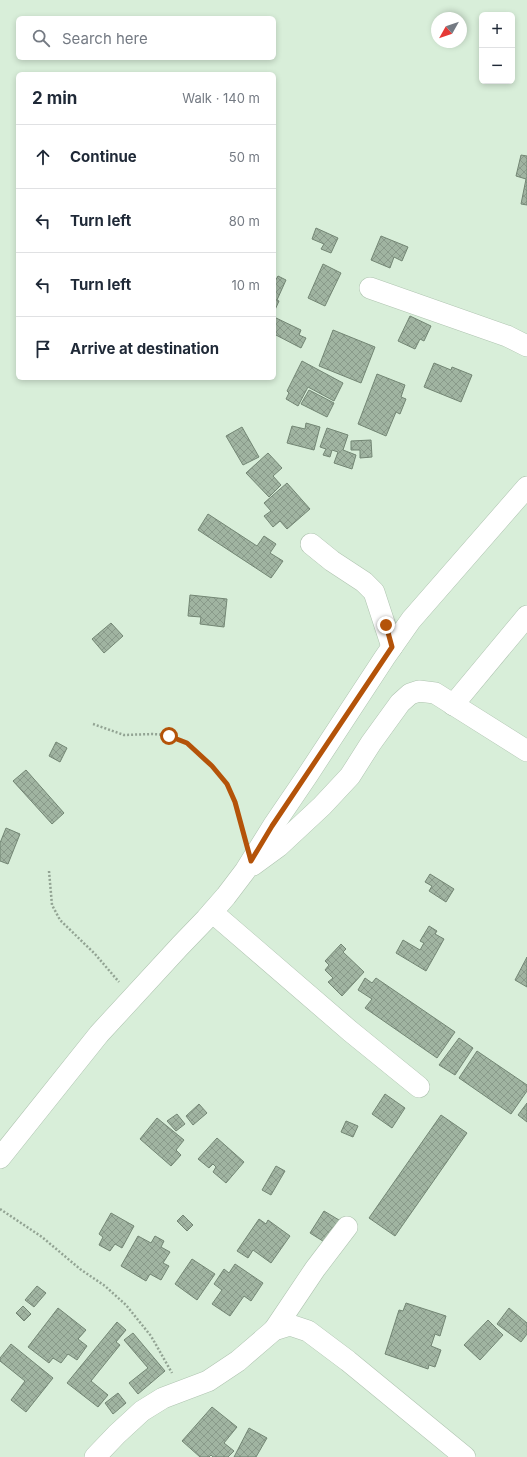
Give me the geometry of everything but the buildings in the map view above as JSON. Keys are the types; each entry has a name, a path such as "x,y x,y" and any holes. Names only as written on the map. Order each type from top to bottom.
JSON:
{"street":[{"path":"370,288 507,336 527,346"},
{"path":"0,1158 99,1034 212,912 248,866 272,826 411,620 527,487"},
{"path":"311,544 332,562 364,582 374,592 392,647"},
{"path":"453,705 527,616"},
{"path":"248,866 279,846 322,806 350,776 371,743 396,709 410,694 419,691 435,693 527,751"},
{"path":"212,912 350,1031 419,1087"},
{"path":"95,1457 142,1411 163,1398 208,1380 238,1361 274,1330 315,1269 347,1226"},
{"path":"274,1330 290,1325 308,1331 348,1361 465,1457"}],"path":[{"path":"93,724 124,735 153,734 169,736 187,743 212,766 227,784 235,802 248,866"},
{"path":"49,872 52,905 60,920 95,954 132,997"},
{"path":"0,1209 42,1237 80,1269 105,1286 126,1305 152,1336 182,1391"}],"route":[{"path":"169,736 187,743 212,766 227,784 235,802 251,861 272,826 307,776 392,647 386,625"}]}
